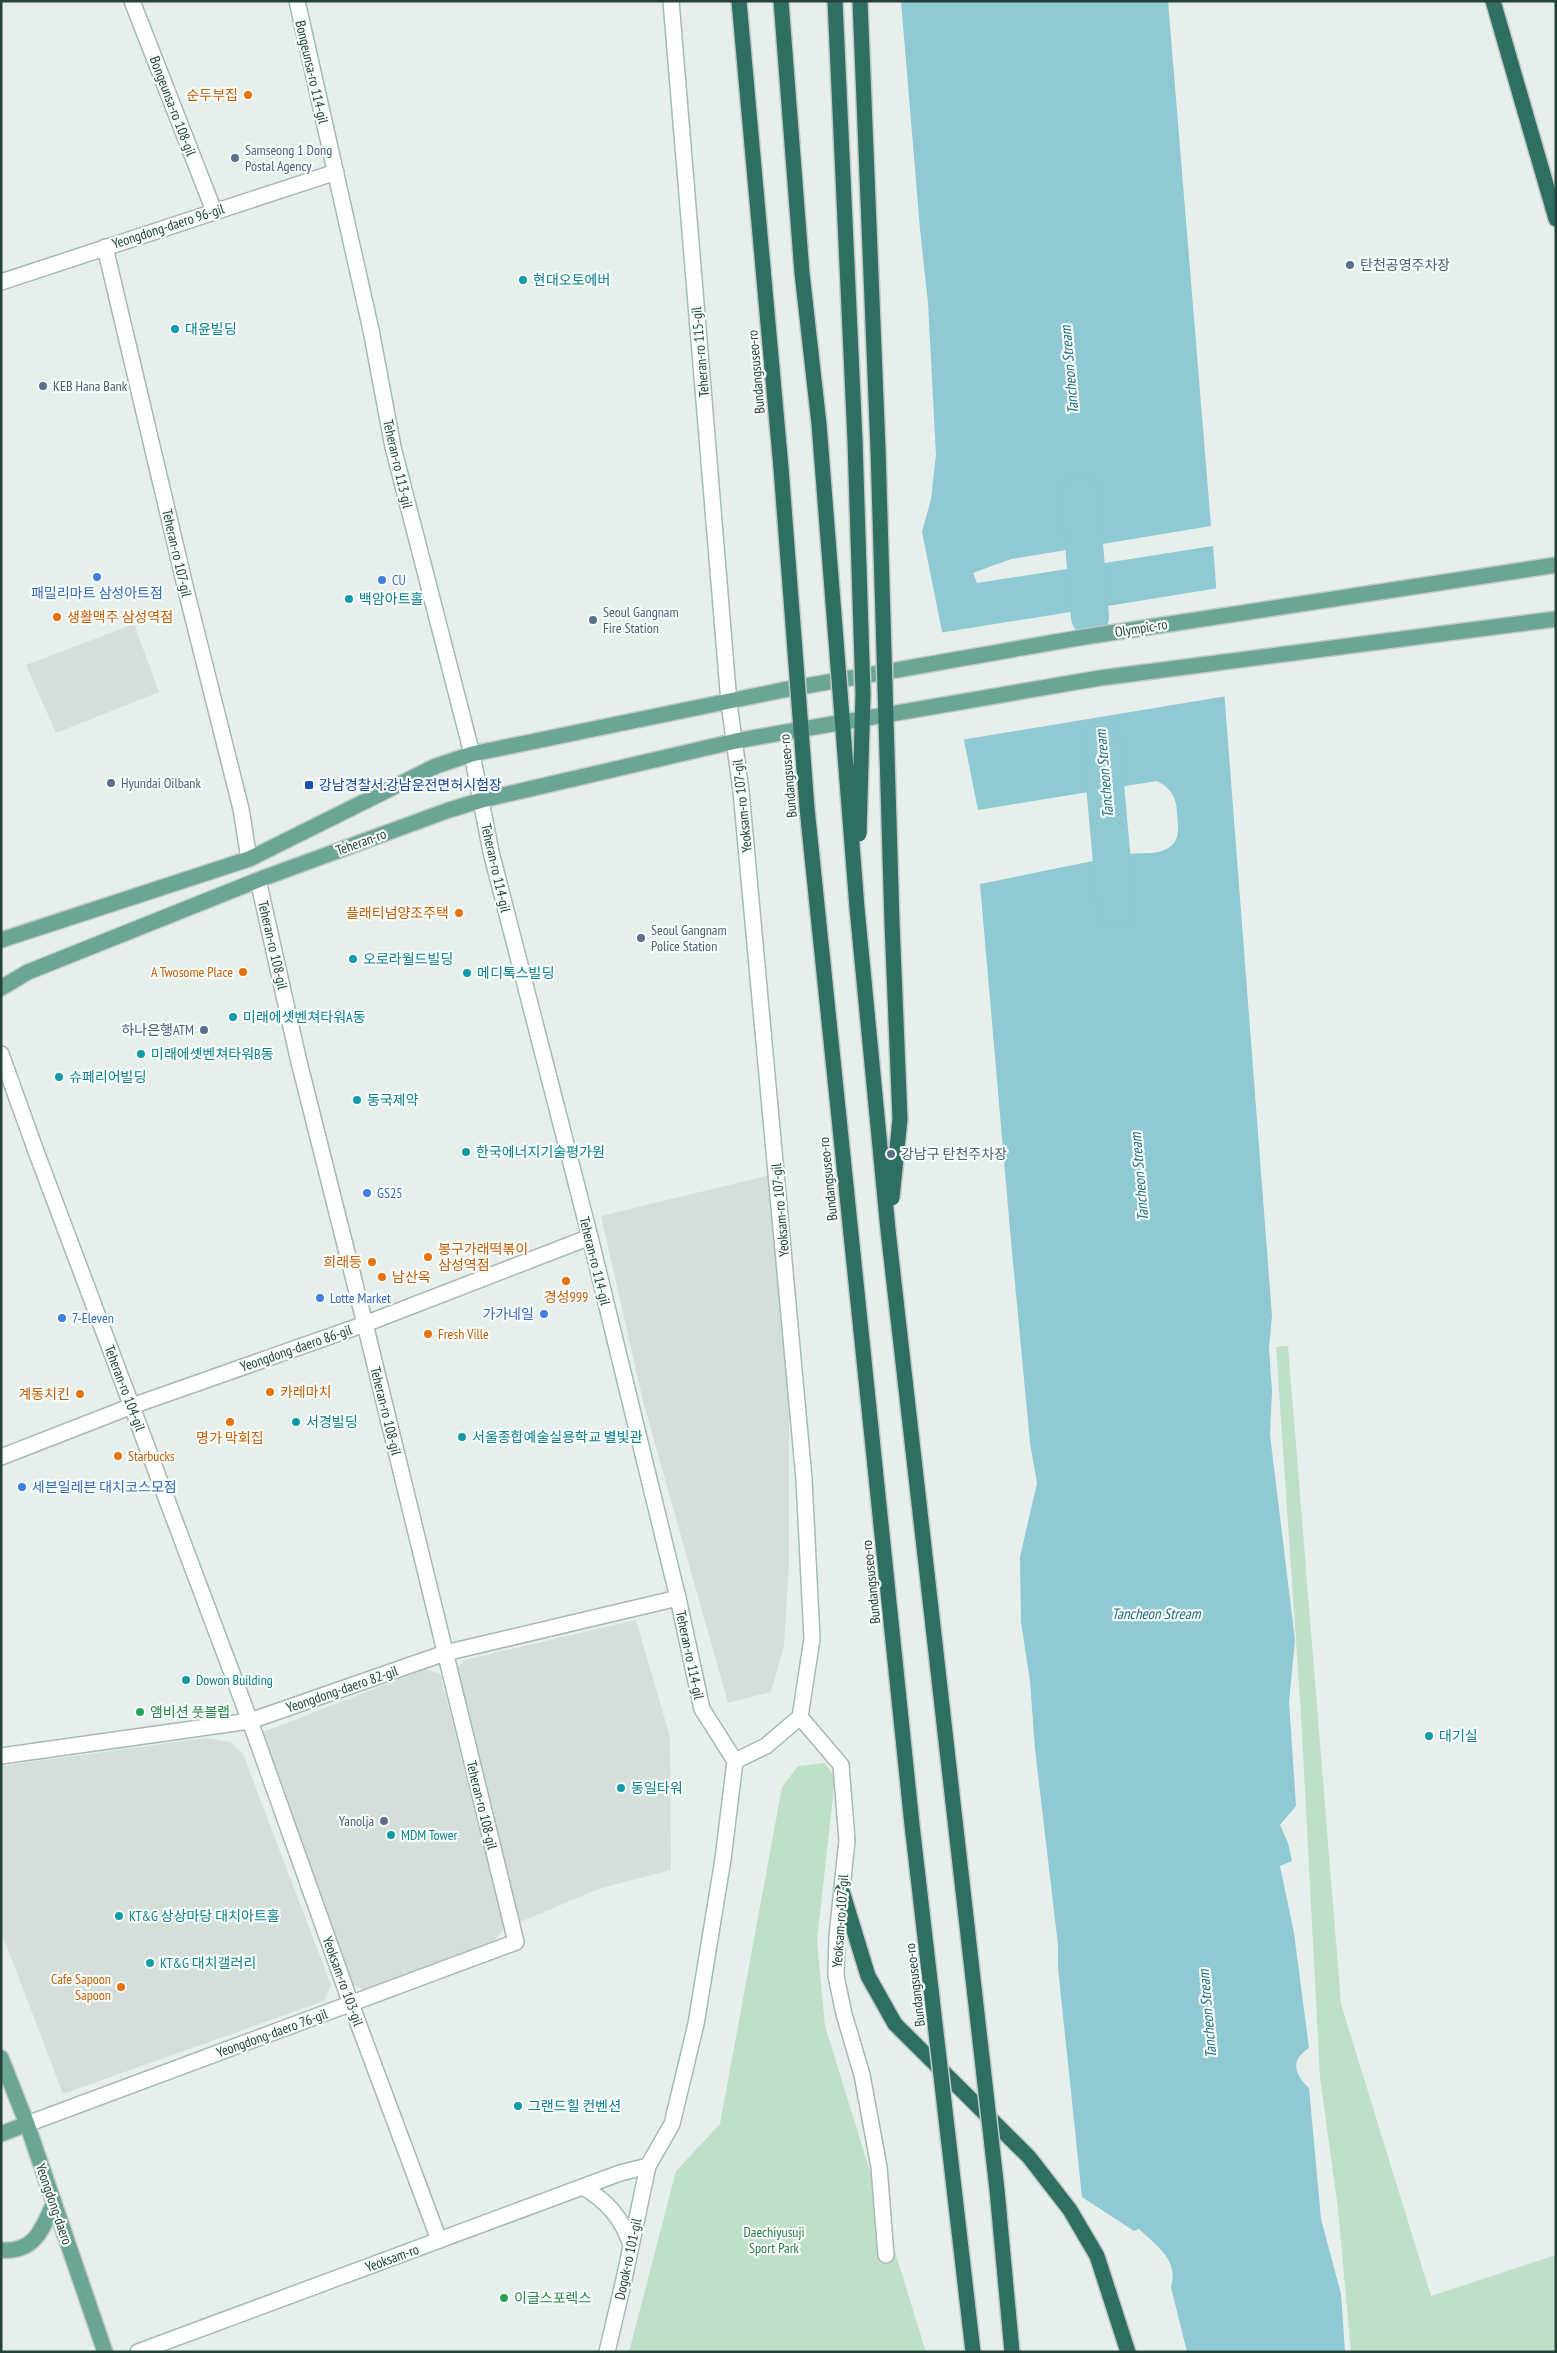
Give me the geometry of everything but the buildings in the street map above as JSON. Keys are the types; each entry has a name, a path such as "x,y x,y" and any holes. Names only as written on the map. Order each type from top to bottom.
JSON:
{"highway":[{"name":"Bundangsuseo-ro","path":"739,1 781,468 807,808 912,1825 973,2352"},
{"path":"781,1 802,273 819,424 857,908 888,1230 996,2190 1012,2352"},
{"path":"835,1 855,442 863,694 857,908"},
{"path":"860,1 878,440 891,913 900,1119 888,1230"},
{"path":"1493,1 1556,219"},
{"path":"842,1891 868,1976 895,2024 1029,2157 1070,2210 1097,2256 1128,2352"}],"main road":[{"name":"Olympic-ro","path":"729,703 783,690 1084,637 1556,565"},
{"path":"736,741 1100,678 1556,619"},
{"path":"1,940 249,860 436,766 472,754 729,703"},
{"name":"Teheran-ro","path":"1,988 28,972 258,880 440,813 482,800 736,741"},
{"name":"Yeongdong-daero","path":"1,2058 27,2124 105,2352"},
{"path":"1,2134 27,2124"},
{"path":"1,2250 11,2251 28,2246 37,2237 54,2204"}],"street":[{"name":"Bongeunsa-ro 108-gil","path":"132,1 214,211"},
{"name":"Bongeunsa-ro 114-gil","path":"296,1 336,172"},
{"name":"Teheran-ro 115-gil","path":"671,1 729,703"},
{"name":"Yeongdong-daero 96-gil","path":"1,282 336,172"},
{"name":"Teheran-ro 113-gil","path":"336,172 393,447 472,754"},
{"name":"Teheran-ro 107-gil","path":"105,247 187,594 241,809 249,860"},
{"name":"Yeoksam-ro 107-gil","path":"729,703 736,741 804,1480 812,1639 800,1717 841,1765 847,1840 836,1976 844,2014 862,2075 879,2167 886,2255"},
{"name":"Teheran-ro 114-gil","path":"472,754 493,862 590,1237 678,1598 702,1709 735,1761"},
{"name":"Teheran-ro 108-gil","path":"258,880 299,1062 516,1942"},
{"name":"Teheran-ro 104-gil","path":"1,1054 36,1154 250,1721"},
{"name":"Yeongdong-daero 86-gil","path":"1,1457 132,1406 365,1324 590,1237"},
{"name":"Yeongdong-daero 82-gil","path":"1,1756 250,1721 445,1653 678,1598"},
{"path":"648,2166 672,2124 696,2024 723,1859 735,1761 766,1746 800,1717"},
{"name":"Yeoksam-ro 103-gil","path":"250,1721 351,2004 439,2240"},
{"name":"Yeongdong-daero 76-gil","path":"27,2124 516,1942"},
{"name":"Yeoksam-ro","path":"138,2352 584,2186 648,2166"},
{"name":"Dogok-ro 101-gil","path":"607,2352 648,2166"},
{"path":"584,2186 604,2200 618,2217 631,2245"}],"shaded area":[{"path":"134,624 159,692 56,733 26,665"},
{"path":"770,1175 786,1328 789,1417 789,1562 784,1646 771,1692 728,1703 643,1401 601,1216"},
{"path":"636,1620 670,1737 671,1870 601,1888 520,1922 456,1670 464,1660"},
{"path":"426,1669 440,1674 505,1927 490,1946 367,1992 352,1984 261,1739 263,1732"},
{"path":"206,1738 230,1742 243,1754 331,1985 324,2001 63,2094 1,1931 1,1766"}],"green space":[{"path":"1288,1346 1341,2004 1431,2296 1556,2255 1556,2352 1351,2352 1338,2209 1320,2077 1301,1714 1276,1347"},
{"name":"Daechiyusuji Sport Park","path":"825,1763 835,1778 817,1941 825,2026 926,2352 629,2352 676,2171 720,2124 782,1787 798,1766"}],"water":[{"name":"Tancheon Stream","path":"901,1 1168,1 1211,526 1011,559 973,573 977,583 1213,546 1272,1316 1269,1348 1272,1391 1270,1435 1295,1640 1289,1702 1296,1806 1280,1825 1288,1843 1292,1861 1280,1866 1294,1933 1309,2048 1299,2057 1296,2067 1300,2078 1309,2088 1321,2219 1341,2294 1345,2352 1187,2352 1171,2287 1172,2269 1165,2254 1139,2229 1134,2231 1082,2197 1058,1968 1058,1945 1035,1749 1030,1681 1021,1622 1020,1557 1037,1483 1030,1443 980,884 1130,854 1159,852 1169,848 1177,838 1177,808 1172,794 1157,781 978,810 922,532 931,499 936,455 928,303"}],"pier":[{"path":"1219,588 1227,696 961,740 939,633"}],"waterway":[{"name":"Tancheon Stream","path":"1080,495 1090,617"},
{"name":"Tancheon Stream","path":"1101,739 1116,908"}],"place":[{"name":"순두부집","path":"248,95"},
{"name":"Samseong 1 Dong Postal Agency","path":"235,158"},
{"name":"탄천공영주차장","path":"1350,265"},
{"name":"현대오토에버","path":"523,280"},
{"name":"대윤빌딩","path":"175,329"},
{"name":"KEB Hana Bank","path":"43,386"},
{"name":"패밀리마트 삼성아트점","path":"97,577"},
{"name":"CU","path":"382,580"},
{"name":"백암아트홀","path":"349,599"},
{"name":"생활맥주 삼성역점","path":"57,617"},
{"name":"Seoul Gangnam Fire Station","path":"593,620"},
{"name":"Hyundai Oilbank","path":"111,783"},
{"name":"강남경찰서.강남운전면허시험장","path":"309,785"},
{"name":"플래티넘양조주택","path":"459,913"},
{"name":"Seoul Gangnam Police Station","path":"641,938"},
{"name":"오로라월드빌딩","path":"353,959"},
{"name":"A Twosome Place","path":"243,972"},
{"name":"메디톡스빌딩","path":"467,973"},
{"name":"미래에셋벤쳐타워A동","path":"233,1017"},
{"name":"하나은행ATM","path":"204,1030"},
{"name":"미래에셋벤쳐타워B동","path":"141,1054"},
{"name":"슈페리어빌딩","path":"59,1077"},
{"name":"동국제약","path":"357,1100"},
{"name":"한국에너지기술평가원","path":"466,1152"},
{"name":"강남구 탄천주차장","path":"891,1154"},
{"name":"GS25","path":"367,1193"},
{"name":"봉구가래떡볶이 삼성역점","path":"428,1257"},
{"name":"희래등","path":"372,1262"},
{"name":"남산옥","path":"382,1277"},
{"name":"경성999","path":"566,1281"},
{"name":"Lotte Market","path":"320,1298"},
{"name":"가가네일","path":"544,1314"},
{"name":"7-Eleven","path":"62,1318"},
{"name":"Fresh Ville","path":"428,1334"},
{"name":"카레마치","path":"270,1392"},
{"name":"계동치킨","path":"80,1394"},
{"name":"명가 막회집","path":"230,1422"},
{"name":"서경빌딩","path":"296,1422"},
{"name":"서울종합예술실용학교 별빛관","path":"462,1437"},
{"name":"Starbucks","path":"118,1456"},
{"name":"세븐일레븐 대치코스모점","path":"22,1487"},
{"name":"Dowon Building","path":"186,1680"},
{"name":"앰비션 풋볼랩","path":"140,1712"},
{"name":"대기실","path":"1429,1736"},
{"name":"동일타워","path":"621,1788"},
{"name":"Yanolja","path":"384,1821"},
{"name":"MDM Tower","path":"391,1835"},
{"name":"KT&G 상상마당 대치아트홀","path":"119,1916"},
{"name":"KT&G 대치갤러리","path":"150,1963"},
{"name":"Cafe Sapoon Sapoon","path":"121,1987"},
{"name":"그랜드힐 컨벤션","path":"518,2106"},
{"name":"이글스포렉스","path":"504,2298"}]}
